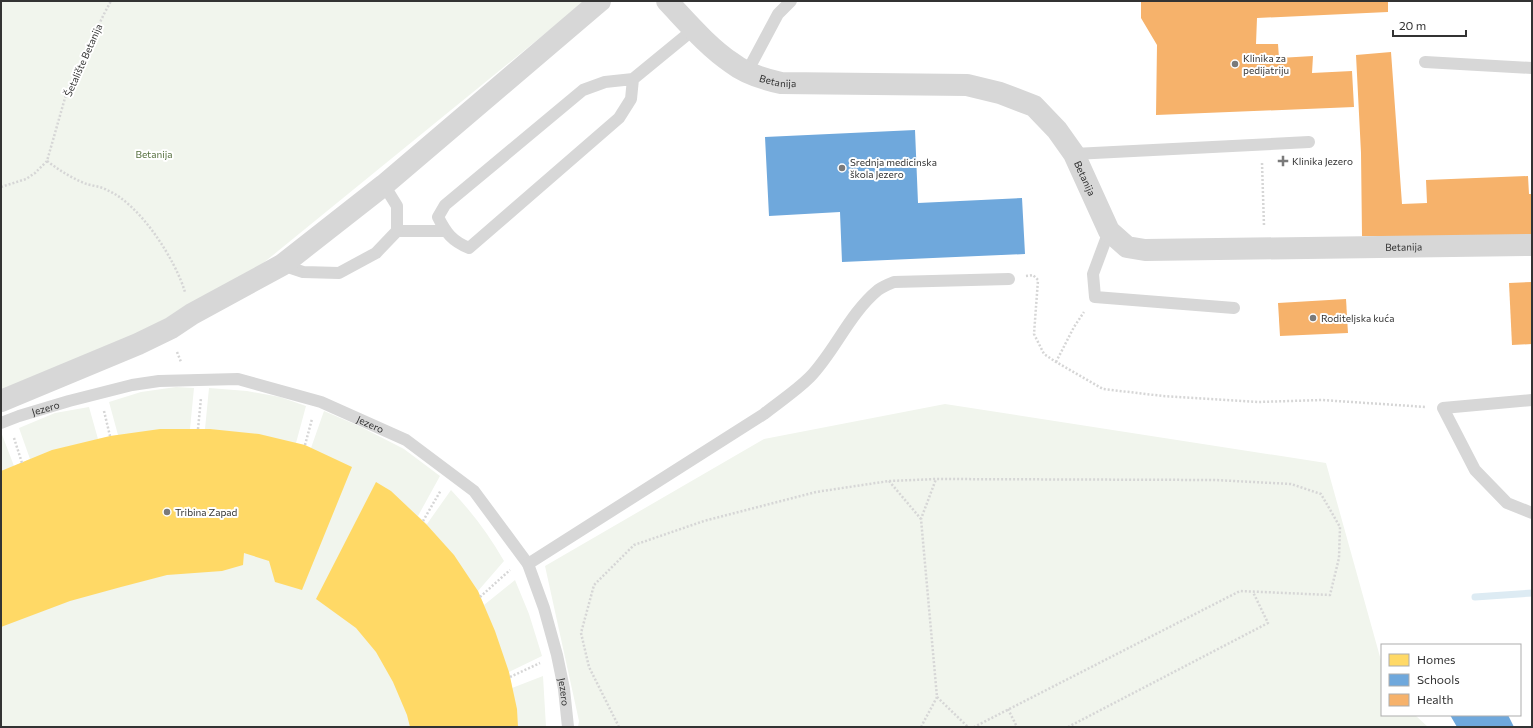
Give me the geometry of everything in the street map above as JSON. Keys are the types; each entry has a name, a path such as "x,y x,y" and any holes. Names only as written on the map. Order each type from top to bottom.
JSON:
{"street":[{"path":"3,415 171,328 192,314 282,265 384,185 600,1"},
{"name":"Betanija","path":"667,1 694,29 732,63 762,79 780,83 967,85 1000,93 1034,106 1057,130 1074,154 1109,230 1127,247 1145,250 1532,245"}],"lane":[{"path":"747,72 778,14 791,1"},
{"path":"633,79 631,99 619,118 469,248 458,243 445,231 438,217 445,205 583,90 605,82 633,79 694,29"},
{"path":"1425,62 1532,68"},
{"path":"1074,154 1309,142"},
{"path":"282,265 303,272 339,273 376,253 397,231 397,206 384,185"},
{"path":"1109,230 1093,274 1095,298 1234,308"},
{"path":"397,231 445,231"},
{"path":"525,561 764,414 792,393 809,378 824,360 866,302 878,289 894,282 1009,279"},
{"name":"Jezero","path":"3,415 19,416 132,385 159,381 238,379 317,401 406,440 474,491 525,561 544,608 557,655 564,689 568,727"},
{"path":"1532,400 1443,408 1475,470 1507,503 1532,514"}],"path":[{"name":"Šetalište Betanija","path":"47,161 67,91 111,1"},
{"path":"1261,144 1265,249"},
{"path":"1,187 26,179 47,161 65,174 84,183 108,190 131,206 149,226 162,244 181,280 192,314"},
{"path":"1009,279 1033,275 1038,280 1034,334 1044,354 1103,389 1164,396 1259,402 1322,400 1443,408"},
{"path":"1056,362 1074,327 1095,298"},
{"path":"171,328 176,351 182,363 188,372 200,380 198,429"},
{"path":"100,393 110,436"},
{"path":"305,445 317,401"},
{"path":"3,415 22,463"},
{"path":"423,521 451,474"},
{"path":"921,727 937,697 921,519 936,479"},
{"path":"619,727 589,667 581,633 594,585 634,545 704,521 816,492 889,481 936,479 1215,480 1291,484 1321,494 1340,527 1339,558 1330,596 1240,591 974,727"},
{"path":"889,481 921,519"},
{"path":"480,597 525,561"},
{"path":"1068,727 1268,623 1253,592"},
{"path":"510,678 557,655"},
{"path":"937,697 968,727"},
{"path":"1008,710 1017,727"}],"green space":[{"name":"Betanija","path":"1,1 585,1 197,317 1,405"},
{"path":"176,387 194,388 190,429 205,429 209,388 247,391 280,397 306,406 296,443 311,448 324,411 359,426 404,449 440,476 418,516 427,524 451,490 473,515 498,551 504,561 478,591 484,605 515,580 529,614 542,656 509,672 512,688 543,676 546,727 1,727 1,432 14,466 30,459 19,428 55,413 89,407 98,439 118,435 109,402 141,392"},
{"path":"945,404 1326,463 1381,660 1381,716 1416,716 1428,727 578,727 579,721 545,566 764,439"}],"building: Homes":[{"name":"Tribina Zapad","path":"160,429 210,429 259,434 305,445 352,467 302,590 275,582 269,561 244,553 243,565 222,571 167,575 70,601 1,627 1,471 52,450 110,436"},
{"path":"376,482 391,491 427,525 454,555 478,591 495,631 509,672 517,709 518,727 410,727 407,715 393,682 376,652 356,628 316,599"}],"building: Schools":[{"name":"Srednja medicinska škola Jezero","path":"915,130 918,203 1022,198 1025,254 842,262 840,212 769,216 765,137"},
{"path":"1451,716 1508,716 1514,727 1457,727"}],"building: Health":[{"name":"Klinika za pedijatriju","path":"1141,1 1388,1 1388,12 1257,18 1256,44 1278,44 1279,58 1313,56 1312,73 1352,71 1354,107 1156,115 1157,45 1141,18"},
{"path":"1391,52 1402,204 1427,203 1426,180 1528,176 1529,194 1532,194 1532,238 1362,236 1361,153 1356,55"},
{"path":"1532,282 1532,344 1512,345 1509,283"},
{"name":"Roditeljska kuća","path":"1346,299 1348,333 1280,336 1278,303"}],"waterway":[{"path":"1475,597 1532,593"}],"place":[{"name":"Klinika za pedijatriju","path":"1235,64"},
{"name":"Klinika Jezero","path":"1283,161"},
{"name":"Srednja medicinska škola Jezero","path":"842,168"},
{"name":"Roditeljska kuća","path":"1313,318"},
{"name":"Tribina Zapad","path":"167,512"}]}
